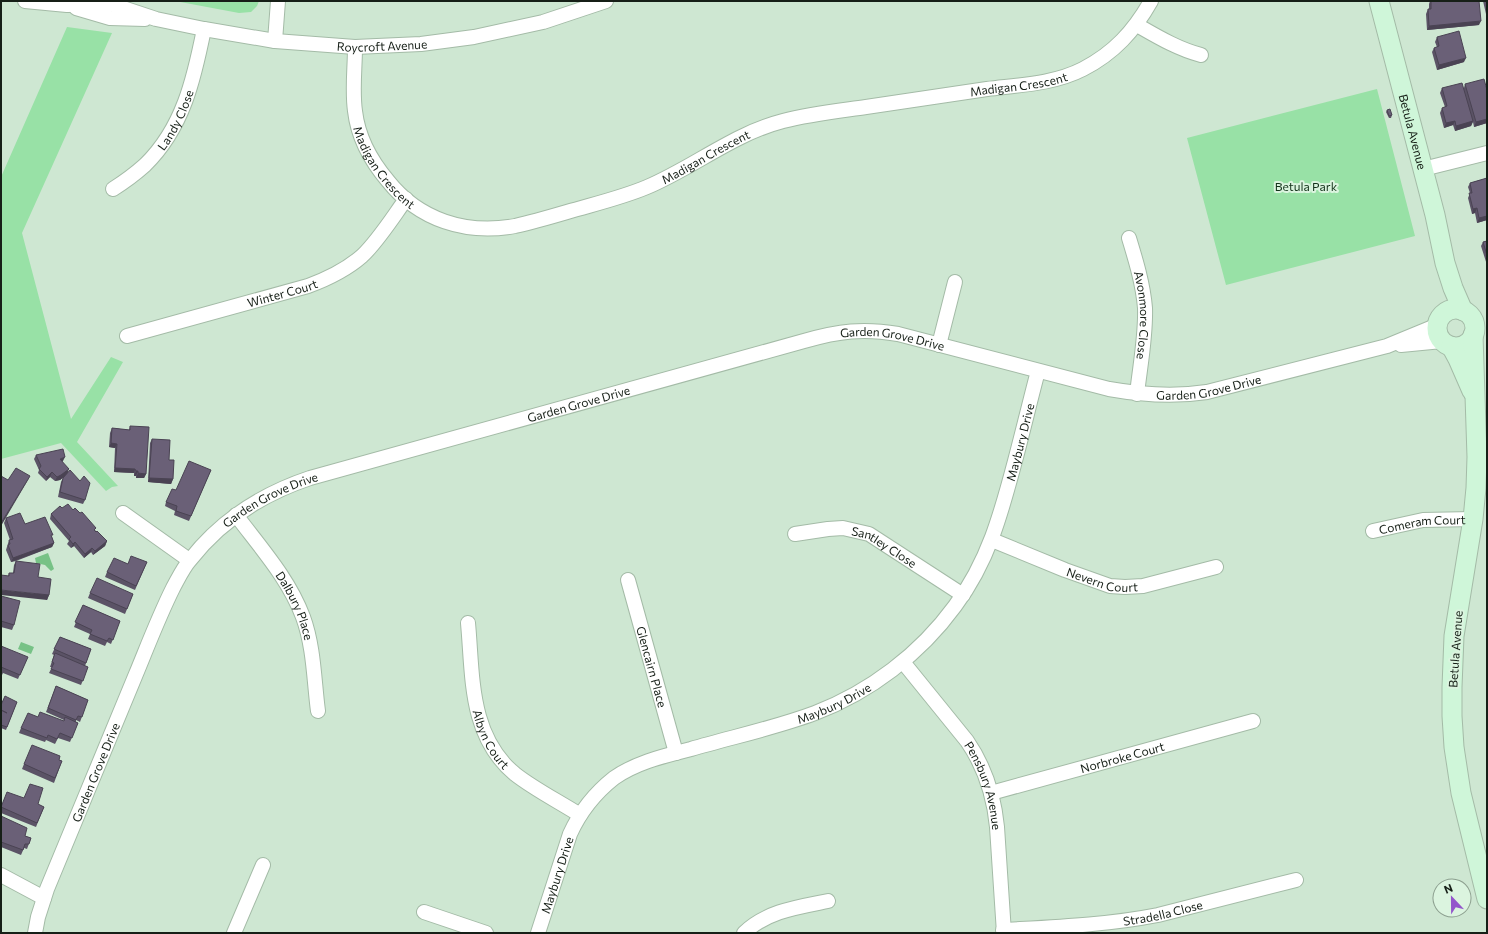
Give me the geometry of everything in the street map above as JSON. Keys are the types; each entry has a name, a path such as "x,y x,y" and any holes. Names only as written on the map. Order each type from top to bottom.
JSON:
{"street":[{"name":"Roycroft Avenue","path":"25,1 67,5 111,4 156,19 204,29 275,41 355,47 421,44 474,37 543,22 606,1"},
{"path":"275,41 278,1"},
{"name":"Madigan Crescent","path":"355,47 355,105 359,128 378,170 406,200 425,213 457,225 478,229 497,228 522,224 645,188 667,178 738,137 783,121 829,112 1031,83 1067,76 1081,70 1109,52 1122,41 1137,24 1151,1"},
{"name":"Betula Avenue","path":"1379,1 1423,169 1445,263 1453,288 1448,327 1458,359 1474,397"},
{"path":"1137,24 1186,52 1201,55"},
{"name":"Landy Close","path":"113,189 145,165 169,136 178,120 191,85 204,29"},
{"path":"1423,169 1487,153"},
{"name":"Winter Court","path":"127,336 308,286 332,276 363,255 406,200"},
{"name":"Avonmore Close","path":"1129,238 1140,275 1144,308 1144,332 1137,394"},
{"path":"939,344 955,282"},
{"name":"Betula Avenue","path":"1448,327 1472,318 1474,324 1476,376 1474,397 1477,458 1473,519 1454,636 1452,702 1454,746 1457,769 1467,819 1483,867 1487,899"},
{"path":"1448,327 1456,347 1467,344 1474,335"},
{"name":"Garden Grove Drive","path":"35,933 45,894 168,599 189,560 206,541 236,515 251,504 270,494 310,478 844,331 882,331 939,344 1109,389 1137,394 1163,396 1188,395 1207,392 1387,346 1448,327"},
{"name":"Maybury Drive","path":"538,933 570,834 580,815 595,795 614,779 640,764 814,713 858,693 903,662 929,637 963,595 992,540 1038,371"},
{"path":"123,513 189,560"},
{"name":"Dalbury Place","path":"236,515 278,571 298,603 304,619 308,637 318,711"},
{"name":"Comeram Court","path":"1373,531 1423,520 1473,519"},
{"name":"Santley Close","path":"795,534 843,528 869,534 963,595"},
{"name":"Nevern Court","path":"992,540 1065,570 1110,586 1143,586 1216,567"},
{"name":"Glencairn Place","path":"628,580 676,753"},
{"name":"Albyn Court","path":"468,623 477,713 482,728 496,754 515,774 580,815"},
{"name":"Pensbury Avenue","path":"903,662 967,741 975,752 982,766 991,792 997,827 1004,932"},
{"name":"Norbroke Court","path":"991,792 1253,721"},
{"path":"234,933 262,865"},
{"path":"1,874 45,894"},
{"name":"Stradella Close","path":"1004,932 1136,919 1158,915 1296,880"},
{"path":"744,933 759,922 777,912 828,901"},
{"path":"424,912 486,933"}],"green space":[{"path":"175,1 259,1 257,6 251,12 239,13"},
{"path":"67,27 112,33 22,233 71,419 111,357 123,362 77,442 118,486 112,487 106,491 61,443 1,459 1,177"},
{"name":"Betula Park","path":"1377,89 1415,236 1226,285 1187,138"}],"shaded area":[{"path":"48,553 54,569 51,571 45,565 36,563 35,558"},
{"path":"21,642 34,647 31,654 18,649"}],"building":[{"path":"1431,1 1479,1 1481,21 1429,26 1428,9 1431,9"},
{"path":"1459,31 1466,58 1439,65 1434,48 1439,46 1437,37"},
{"path":"1484,79 1487,90 1487,119 1476,122 1465,84"},
{"path":"1462,83 1473,121 1456,126 1455,121 1446,123 1442,108 1447,106 1442,88"},
{"path":"1390,109 1392,115 1389,116 1387,110"},
{"path":"1487,178 1487,216 1479,218 1477,208 1473,209 1469,193 1472,193 1470,183"},
{"path":"1487,241 1487,255 1483,242"},
{"path":"130,426 149,427 146,474 138,473 135,469 115,468 117,444 111,443 112,428 130,430"},
{"path":"152,439 170,440 169,460 174,460 173,479 149,478"},
{"path":"63,449 65,457 60,459 69,469 57,477 52,472 47,477 39,469 41,466 36,455"},
{"path":"189,461 211,470 191,516 176,511 177,506 166,502 172,489 176,490"},
{"path":"16,468 30,476 1,523 1,476 8,480"},
{"path":"70,470 80,481 84,476 90,483 85,500 60,492 63,478"},
{"path":"68,504 73,510 75,508 80,513 82,512 96,528 94,530 107,541 95,551 92,548 85,554 75,542 73,544 69,539 71,537 51,514 60,506 62,508"},
{"path":"20,513 25,524 45,517 53,535 51,535 54,543 13,558 8,545 10,544 9,540 13,539 6,518"},
{"path":"131,556 147,562 136,586 107,572 114,558 128,564"},
{"path":"16,561 40,564 38,577 51,579 49,595 1,590 1,575 9,576 9,573 14,573"},
{"path":"97,578 133,594 127,609 90,593"},
{"path":"1,596 20,601 14,625 1,621"},
{"path":"83,605 120,621 113,640 109,638 107,641 90,634 92,630 75,622"},
{"path":"60,637 91,649 86,663 54,649"},
{"path":"1,646 28,657 20,675 1,667"},
{"path":"55,653 88,667 83,681 51,669 54,663 52,662"},
{"path":"56,686 88,700 82,717 78,716 76,720 48,708"},
{"path":"5,696 17,702 7,727 1,725 1,705"},
{"path":"40,712 64,721 65,717 78,723 72,738 60,733 57,739 48,735 47,738 21,728 28,713 38,717"},
{"path":"32,745 60,756 59,760 62,761 55,778 24,764"},
{"path":"30,784 43,788 38,804 44,807 37,823 1,807 7,792 24,798"},
{"path":"1,816 27,828 25,836 31,838 29,844 25,844 23,850 1,842"}]}
